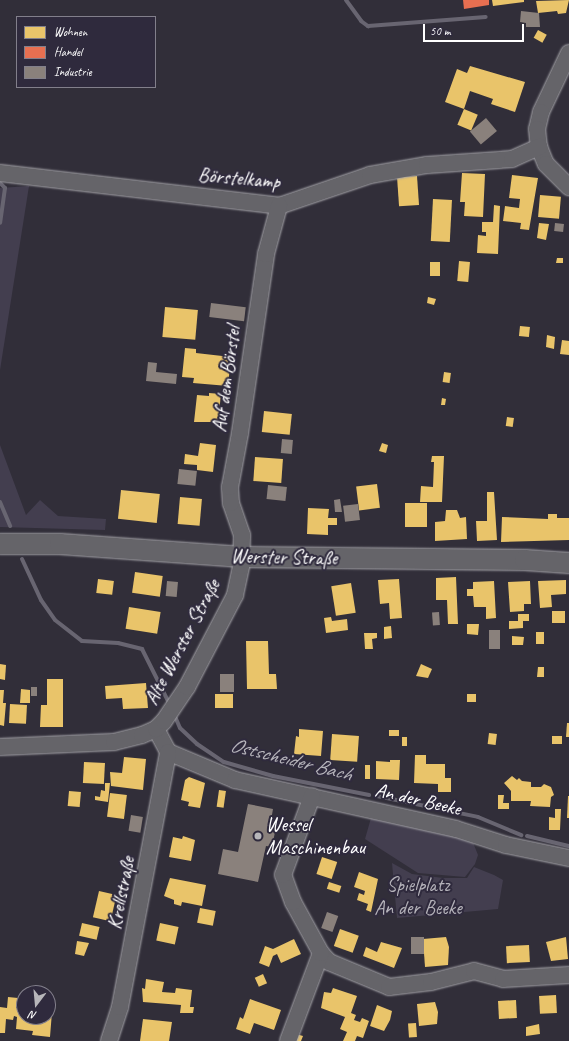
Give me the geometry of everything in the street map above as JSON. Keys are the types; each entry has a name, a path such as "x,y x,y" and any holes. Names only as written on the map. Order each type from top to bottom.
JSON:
{"main road":[{"name":"Werster Straße","path":"0,544 60,544 243,557 525,560 569,563"}],"street":[{"path":"569,54 541,112 537,129 539,147 546,164 569,186"},
{"name":"Börstelkamp","path":"0,173 279,206 370,175 427,165 512,159 539,147"},
{"name":"Auf dem Börstel","path":"243,557 242,534 231,503 230,486 240,433 266,254 279,206"},
{"name":"Alte Werster Straße","path":"0,747 114,742 142,735 160,725 179,702 234,595 243,557"},
{"path":"160,725 168,752"},
{"name":"An der Beeke","path":"168,752 235,780 456,829 506,845 569,858"},
{"name":"Krellstraße","path":"108,1041 120,1007 168,752"},
{"path":"312,796 283,875 293,902 321,953 329,962 389,987 431,982 474,971 503,979 569,976"},
{"path":"288,1041 321,953"}],"green space":[{"path":"29,186 0,370 0,188"},
{"path":"0,445 26,515 40,500 58,516 106,519 105,530 0,527"},
{"path":"371,818 472,840 478,855 475,864 465,877 418,873 365,839"},
{"name":"Spielplatz An der Beeke","path":"392,863 412,874 443,878 467,878 474,867 494,875 503,880 498,909 397,918"}],"building: Wohnen":[{"path":"492,0 524,0 524,2 493,6"},
{"path":"569,0 566,13 558,14 557,11 538,13 536,1"},
{"path":"538,30 547,35 542,43 534,38"},
{"path":"470,66 525,82 515,112 491,104 493,99 470,91 464,109 445,102 457,69 467,73"},
{"path":"464,109 478,115 471,131 457,125"},
{"path":"462,173 485,174 483,217 464,216 465,202 460,202"},
{"path":"512,175 538,178 529,230 520,229 521,223 503,221 505,206 519,208 520,199 509,198"},
{"path":"417,176 419,205 399,206 397,177"},
{"path":"540,195 561,197 559,219 538,217"},
{"path":"433,199 452,200 450,242 431,241"},
{"path":"494,205 500,206 498,254 477,253 478,235 486,236 486,232 482,232 482,222 493,222"},
{"path":"539,223 549,224 546,240 537,238"},
{"path":"557,258 563,258 563,263 556,263"},
{"path":"459,261 470,262 468,282 457,281"},
{"path":"430,262 440,262 440,276 430,276"},
{"path":"428,297 436,299 434,305 427,303"},
{"path":"165,307 198,310 195,340 162,337"},
{"path":"520,326 530,327 529,337 519,336"},
{"path":"547,335 555,337 554,349 546,347"},
{"path":"562,340 569,341 569,355 560,354"},
{"path":"185,348 196,349 196,353 231,357 228,386 193,383 194,378 182,377"},
{"path":"444,372 451,373 450,383 443,382"},
{"path":"209,393 221,394 218,422 194,422 197,395 209,396"},
{"path":"442,398 446,399 445,405 441,405"},
{"path":"264,411 292,414 290,435 262,432"},
{"path":"507,417 514,418 513,427 506,426"},
{"path":"200,443 216,445 213,472 197,470 197,465 184,464 185,454 198,456"},
{"path":"382,443 388,445 386,453 379,451"},
{"path":"432,456 444,456 442,502 420,502 421,486 433,487 434,462 431,462"},
{"path":"255,457 283,459 281,483 253,481"},
{"path":"377,484 380,508 359,510 356,487"},
{"path":"121,490 160,494 157,523 118,519"},
{"path":"487,492 494,492 497,540 477,541 476,521 487,521"},
{"path":"180,497 202,499 200,526 178,524"},
{"path":"405,503 427,503 427,527 405,527"},
{"path":"308,508 329,509 328,518 337,518 337,525 328,525 328,535 307,534"},
{"path":"446,510 457,510 460,518 466,517 467,539 435,541 435,522 445,521"},
{"path":"548,514 557,514 557,518 569,518 569,540 501,542 502,517 548,519"},
{"path":"135,572 163,576 160,597 132,593"},
{"path":"456,577 458,624 448,624 447,600 436,600 436,578"},
{"path":"98,579 114,581 112,595 96,593"},
{"path":"399,579 402,618 390,619 389,603 380,604 378,580"},
{"path":"566,580 566,594 551,595 552,607 540,608 538,581"},
{"path":"494,581 496,618 486,619 486,607 474,607 473,596 467,596 467,589 473,589 473,582"},
{"path":"530,581 531,604 524,604 524,611 510,612 508,582"},
{"path":"351,583 356,613 336,616 331,586"},
{"path":"129,607 161,612 157,634 126,629"},
{"path":"552,611 565,611 565,623 552,623"},
{"path":"518,614 529,614 529,621 523,621 523,628 509,629 509,621 518,621"},
{"path":"331,617 332,621 347,619 348,630 326,633 324,618"},
{"path":"467,624 479,624 478,635 467,634"},
{"path":"391,626 392,638 384,639 384,627"},
{"path":"536,632 544,632 544,644 536,644"},
{"path":"364,633 377,633 377,638 372,639 373,649 365,649"},
{"path":"512,636 524,637 523,645 512,645"},
{"path":"246,641 268,641 269,674 276,674 277,689 247,689"},
{"path":"0,664 6,665 5,680 0,679"},
{"path":"421,664 432,669 428,678 416,676"},
{"path":"538,667 544,667 544,677 537,677"},
{"path":"47,679 63,679 63,727 40,727 41,705 47,705"},
{"path":"146,683 148,708 123,709 122,698 106,699 105,686"},
{"path":"21,689 30,690 30,703 20,703"},
{"path":"0,690 4,690 3,703 6,703 4,726 0,725"},
{"path":"215,694 233,694 233,708 215,708"},
{"path":"467,694 476,694 476,702 467,702"},
{"path":"10,704 27,705 26,724 9,723"},
{"path":"567,723 569,723 569,737 566,737"},
{"path":"299,729 323,731 321,756 294,754 296,736 299,737"},
{"path":"389,730 399,730 399,736 389,736"},
{"path":"489,733 497,734 496,745 488,744"},
{"path":"332,734 359,736 357,762 330,760"},
{"path":"552,736 562,736 562,744 552,744"},
{"path":"402,737 407,737 407,746 402,746"},
{"path":"415,755 426,755 426,764 445,764 445,778 451,778 451,792 438,792 438,784 414,783"},
{"path":"124,757 146,759 143,790 111,786 110,772 122,773"},
{"path":"390,760 400,760 399,780 376,779 376,761 390,762"},
{"path":"84,762 105,763 104,784 83,783"},
{"path":"365,765 370,765 370,779 365,779"},
{"path":"512,776 517,780 519,778 522,781 531,782 531,787 541,787 544,784 551,787 554,795 551,797 550,807 530,806 531,801 511,801 511,791 504,783"},
{"path":"189,777 205,783 200,808 188,806 189,802 181,800 185,780"},
{"path":"105,783 110,783 108,802 95,800 95,796 100,797 101,790 105,791"},
{"path":"219,790 226,791 224,808 217,807"},
{"path":"69,791 81,792 80,807 68,806"},
{"path":"110,793 127,795 124,819 107,817"},
{"path":"498,795 504,795 503,803 509,803 509,809 498,809"},
{"path":"568,796 569,818 567,818"},
{"path":"555,809 561,809 560,830 549,830 549,817 555,818"},
{"path":"183,836 195,840 191,861 169,857 173,837 182,839"},
{"path":"322,857 337,862 332,879 316,874"},
{"path":"359,872 378,879 371,912 366,910 368,904 357,900 359,893 364,895 365,891 354,887"},
{"path":"170,878 206,885 202,906 182,902 181,906 174,904 174,900 164,896"},
{"path":"329,882 341,886 339,893 327,889"},
{"path":"99,891 117,895 110,921 93,917"},
{"path":"200,908 216,911 213,926 197,923"},
{"path":"82,923 100,927 97,940 79,936"},
{"path":"160,923 179,927 175,945 156,941"},
{"path":"340,929 359,936 353,953 334,946"},
{"path":"446,937 449,947 448,965 425,967 423,939"},
{"path":"566,937 568,959 551,961 546,942"},
{"path":"294,939 301,954 281,963 277,954 273,956 269,967 259,963 265,946 273,949"},
{"path":"77,941 89,943 84,956 75,954"},
{"path":"381,942 402,948 394,968 363,956 366,947 377,952"},
{"path":"529,945 530,962 507,963 506,946"},
{"path":"263,974 267,983 259,987 255,978"},
{"path":"146,979 164,982 162,992 175,993 176,988 192,990 190,1007 194,1007 193,1013 180,1013 181,1005 143,1002 142,988 145,989"},
{"path":"333,988 357,996 351,1013 356,1015 354,1020 360,1022 362,1018 369,1021 363,1038 357,1036 355,1041 343,1041 347,1032 340,1029 345,1017 321,1008 324,992 331,993"},
{"path":"556,995 557,1013 540,1014 539,996"},
{"path":"8,997 16,998 16,1017 14,1016 13,1020 6,1019 5,1033 0,1033 0,1007 7,1008"},
{"path":"250,999 281,1010 274,1030 254,1023 250,1034 236,1029 240,1017 243,1019"},
{"path":"516,1000 517,1018 499,1019 498,1001"},
{"path":"435,1002 438,1012 437,1024 419,1026 417,1004"},
{"path":"377,1005 392,1011 390,1020 384,1031 370,1026"},
{"path":"143,1019 172,1022 169,1041 140,1041"},
{"path":"416,1023 417,1037 409,1038 408,1024"},
{"path":"539,1024 540,1034 526,1036 526,1027"},
{"path":"16,1025 51,1025 50,1037 32,1035 33,1031 16,1029"},
{"path":"296,1034 303,1036 301,1041 294,1041"}],"building: Handel":[{"path":"463,0 489,0 489,5 464,9"}],"building: Industrie":[{"path":"521,11 539,13 540,27 526,27 526,23 520,22"},
{"path":"486,118 497,131 481,145 470,131"},
{"path":"555,223 564,224 563,232 554,231"},
{"path":"211,303 246,307 244,321 209,317"},
{"path":"148,362 157,363 156,372 177,374 176,384 146,381"},
{"path":"282,439 293,440 292,454 281,453"},
{"path":"179,469 197,471 195,486 177,484"},
{"path":"268,485 287,487 285,501 267,499"},
{"path":"340,499 342,512 335,512 334,500"},
{"path":"358,504 360,520 345,522 343,506"},
{"path":"167,581 178,582 177,597 166,596"},
{"path":"432,612 439,612 440,625 433,625"},
{"path":"489,630 500,630 500,649 489,649"},
{"path":"220,674 234,674 234,692 220,692"},
{"path":"31,687 37,687 37,696 31,696"},
{"name":"Wessel Maschinenbau","path":"248,804 273,809 270,826 276,827 272,847 266,846 258,882 218,874 223,849 238,852"},
{"path":"131,815 143,817 140,833 128,831"},
{"path":"327,912 338,916 332,932 321,928"},
{"path":"411,937 424,937 424,954 411,954"}],"waterway":[{"path":"346,0 361,21 368,26 486,17"},
{"name":"Ostscheider Bach","path":"0,183 5,188 0,223"},
{"name":"Ostscheider Bach","path":"0,502 10,526"},
{"name":"Ostscheider Bach","path":"22,559 41,600 55,620 82,641 118,643 142,649 170,705"},
{"name":"Ostscheider Bach","path":"174,714 180,728 197,744 224,762 273,776 369,795"},
{"name":"Ostscheider Bach","path":"377,796 478,817 521,835"},
{"name":"Ostscheider Bach","path":"527,836 569,846"}],"place":[{"name":"Wessel Maschinenbau","path":"258,836"}]}
